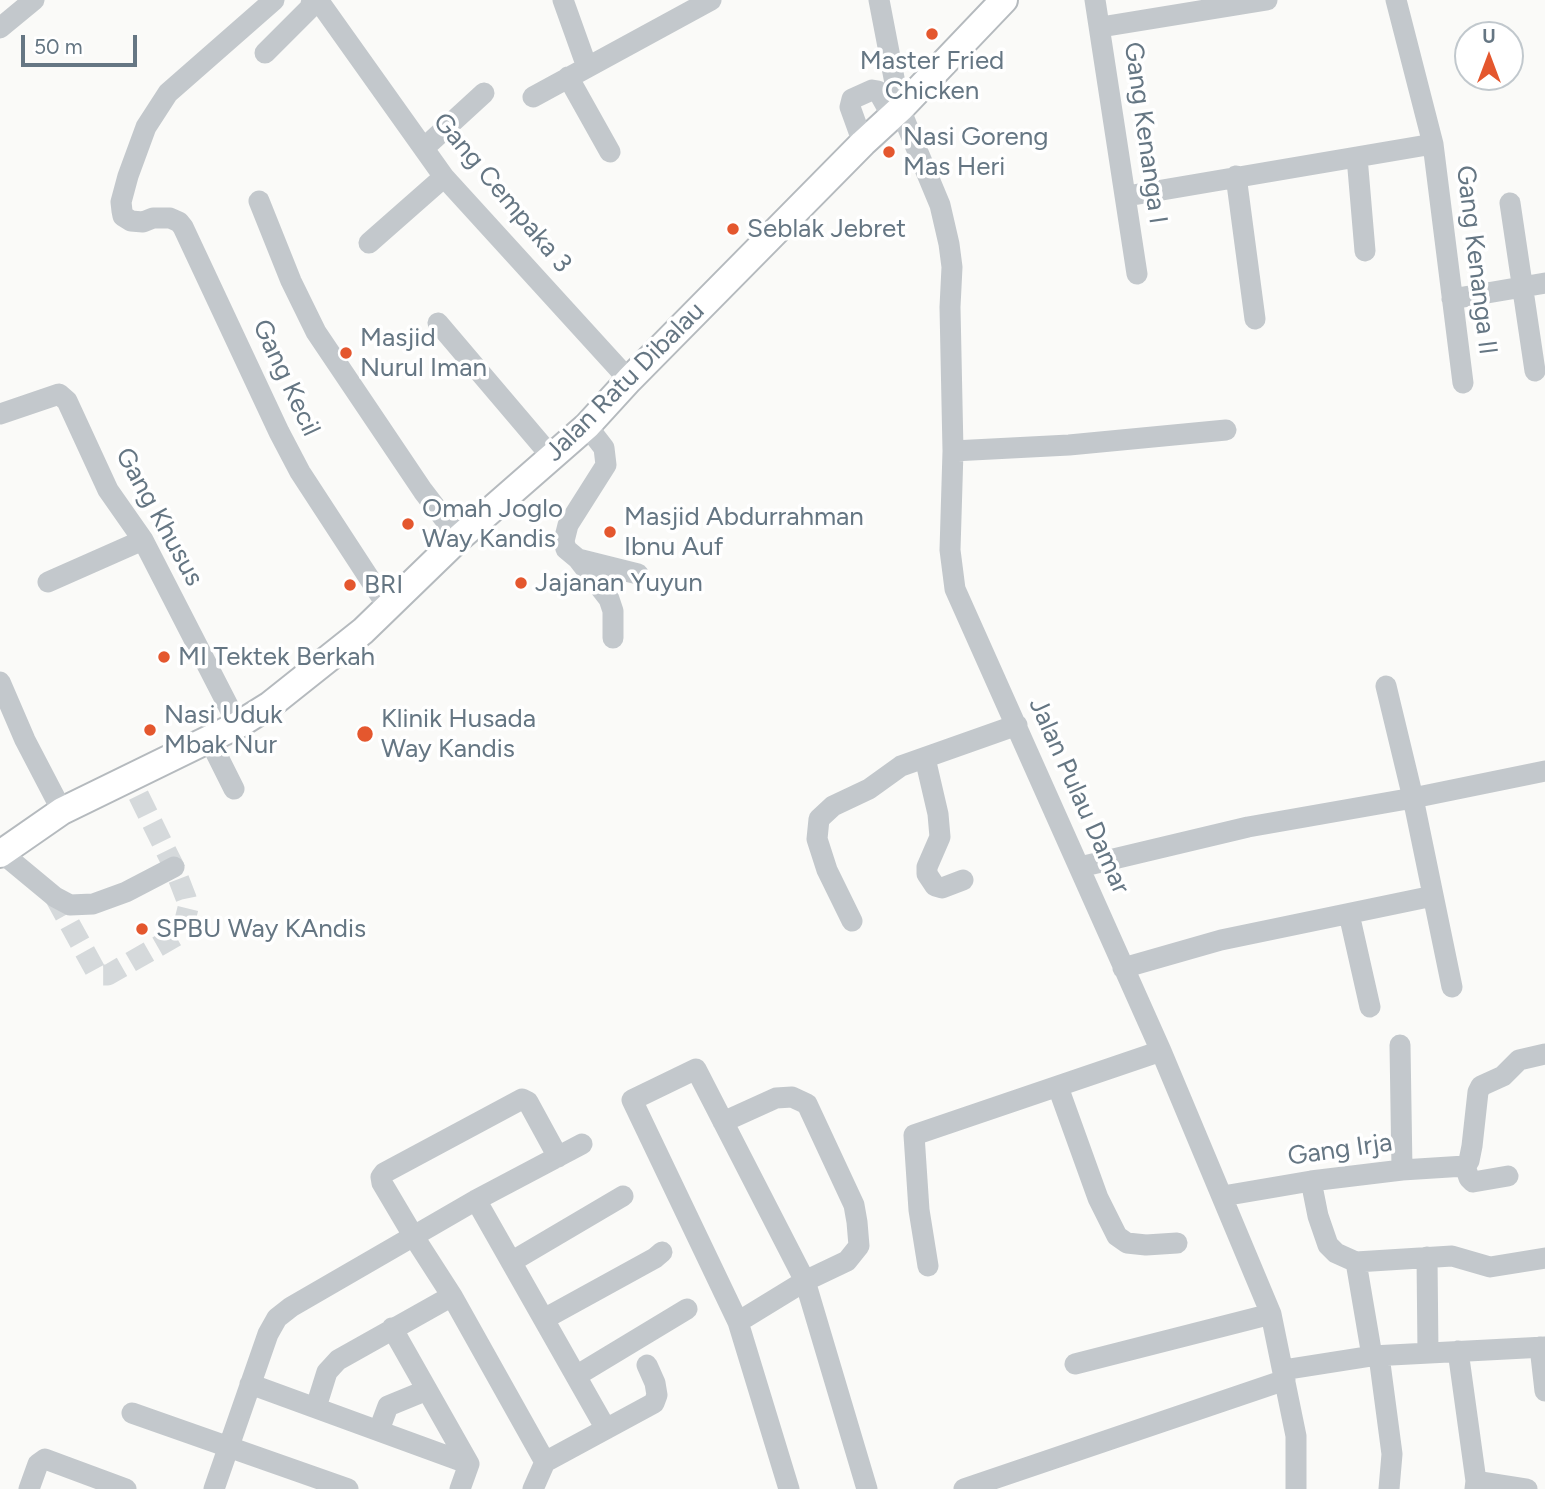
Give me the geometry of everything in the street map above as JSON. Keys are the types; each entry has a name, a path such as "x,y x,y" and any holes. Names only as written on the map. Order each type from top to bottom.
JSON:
{"main road":[{"name":"Jalan Ratu Dibalau","path":"1,854 62,811 238,725 270,705 363,631 459,538 587,426 629,380 1004,0"}],"street":[{"path":"0,28 34,0"},
{"name":"Gang Kecil","path":"274,0 168,93 146,127 128,176 121,202 122,211 123,216 131,221 170,218 183,227 300,472 388,607"},
{"path":"265,53 310,8 312,0"},
{"name":"Gang Cempaka 3","path":"318,0 444,177 629,380"},
{"path":"563,0 577,72 610,152"},
{"path":"533,97 682,6 711,0"},
{"path":"879,0 896,112"},
{"name":"Gang Kenanga I","path":"1095,0 1138,274"},
{"path":"1101,27 1267,0"},
{"name":"Gang Kenanga II","path":"1396,0 1433,144 1463,383"},
{"path":"863,142 850,107 852,99 872,90 878,91 896,112"},
{"path":"424,148 484,93"},
{"name":"Jalan Pulau Damar","path":"896,112 940,205 952,267 950,307 953,451 950,550 953,580 1161,1051 1270,1314 1296,1436 1297,1489"},
{"name":"Gang Kenanga II","path":"1127,196 1433,144"},
{"path":"1357,157 1365,251"},
{"path":"1236,176 1255,319"},
{"path":"369,243 444,177"},
{"path":"259,201 291,281 316,331 423,491 459,538"},
{"name":"Gang Kenanga II","path":"1510,203 1535,371"},
{"path":"1452,299 1545,283"},
{"path":"438,323 551,456"},
{"name":"Gang Khusus","path":"0,414 61,394 67,401 108,490 143,540 238,725"},
{"path":"587,426 604,448 607,465 568,525 564,537 566,549 578,559 609,599 613,611 613,639"},
{"path":"953,451 1069,445 1226,429"},
{"path":"48,582 143,540"},
{"path":"578,559 638,574"},
{"path":"0,682 24,740 62,811"},
{"path":"1386,686 1413,798 1451,987"},
{"path":"852,921 827,870 817,839 819,819 833,806 869,789 891,771 1017,725"},
{"path":"209,739 234,789"},
{"path":"925,758 938,814 940,837 927,867 927,874 935,886 942,888 963,880"},
{"path":"1080,867 1248,827 1545,771"},
{"path":"1,854 55,897 70,905 93,904 125,892 174,867"},
{"path":"1123,968 1220,940 1433,896"},
{"path":"1349,915 1370,1007"},
{"path":"1400,1045 1402,1170"},
{"path":"928,1266 919,1210 914,1135 1161,1051"},
{"path":"1508,1176 1471,1181 1465,1166 1469,1161 1472,1146 1479,1088 1500,1079 1519,1060 1545,1054"},
{"path":"789,1489 738,1322 632,1100 696,1069 805,1280 867,1489"},
{"path":"1058,1087 1098,1198 1117,1236 1127,1243 1177,1243"},
{"path":"723,1122 776,1098 792,1097 807,1104 854,1205 859,1246 847,1261 805,1280 738,1322"},
{"path":"545,1462 452,1296 414,1237 381,1177 522,1099 528,1102 558,1157"},
{"path":"214,1489 276,1318 476,1200 582,1144"},
{"name":"Gang Irja","path":"1223,1196 1311,1181 1402,1170 1465,1166"},
{"path":"1311,1181 1318,1216 1328,1245 1336,1253 1356,1262 1455,1256 1490,1267 1545,1258"},
{"path":"511,1262 623,1196"},
{"path":"476,1200 606,1429"},
{"path":"544,1319 662,1252"},
{"path":"1427,1257 1428,1353"},
{"path":"1356,1262 1376,1356 1392,1454 1389,1489"},
{"path":"316,1407 324,1378 338,1360 452,1296"},
{"path":"576,1376 687,1309"},
{"path":"1075,1364 1270,1314"},
{"path":"392,1328 469,1464 460,1489"},
{"path":"964,1489 1284,1375 1376,1356 1543,1347 1545,1391"},
{"path":"1458,1351 1476,1485 1527,1489"},
{"path":"533,1489 545,1462 654,1403 657,1395 655,1383 647,1365"},
{"path":"250,1384 469,1464"},
{"path":"379,1430 388,1406 427,1390"},
{"path":"132,1413 348,1489"},
{"path":"29,1489 40,1461 45,1459 120,1488"}],"tunnel":[{"path":"55,897 95,970 102,975 108,975 176,936 183,928 188,908 186,898 174,867 130,778"}],"place":[{"name":"Master Fried Chicken","path":"932,34"},
{"name":"Nasi Goreng Mas Heri","path":"889,152"},
{"name":"Seblak Jebret","path":"733,229"},
{"name":"Masjid Nurul Iman","path":"346,353"},
{"name":"Omah Joglo Way Kandis","path":"408,524"},
{"name":"Masjid Abdurrahman Ibnu Auf","path":"610,532"},
{"name":"Jajanan Yuyun","path":"521,583"},
{"name":"BRI","path":"350,585"},
{"name":"MI Tektek Berkah","path":"164,657"},
{"name":"Nasi Uduk Mbak Nur","path":"150,730"},
{"name":"Klinik Husada Way Kandis","path":"365,734"},
{"name":"SPBU Way KAndis","path":"142,929"}]}
